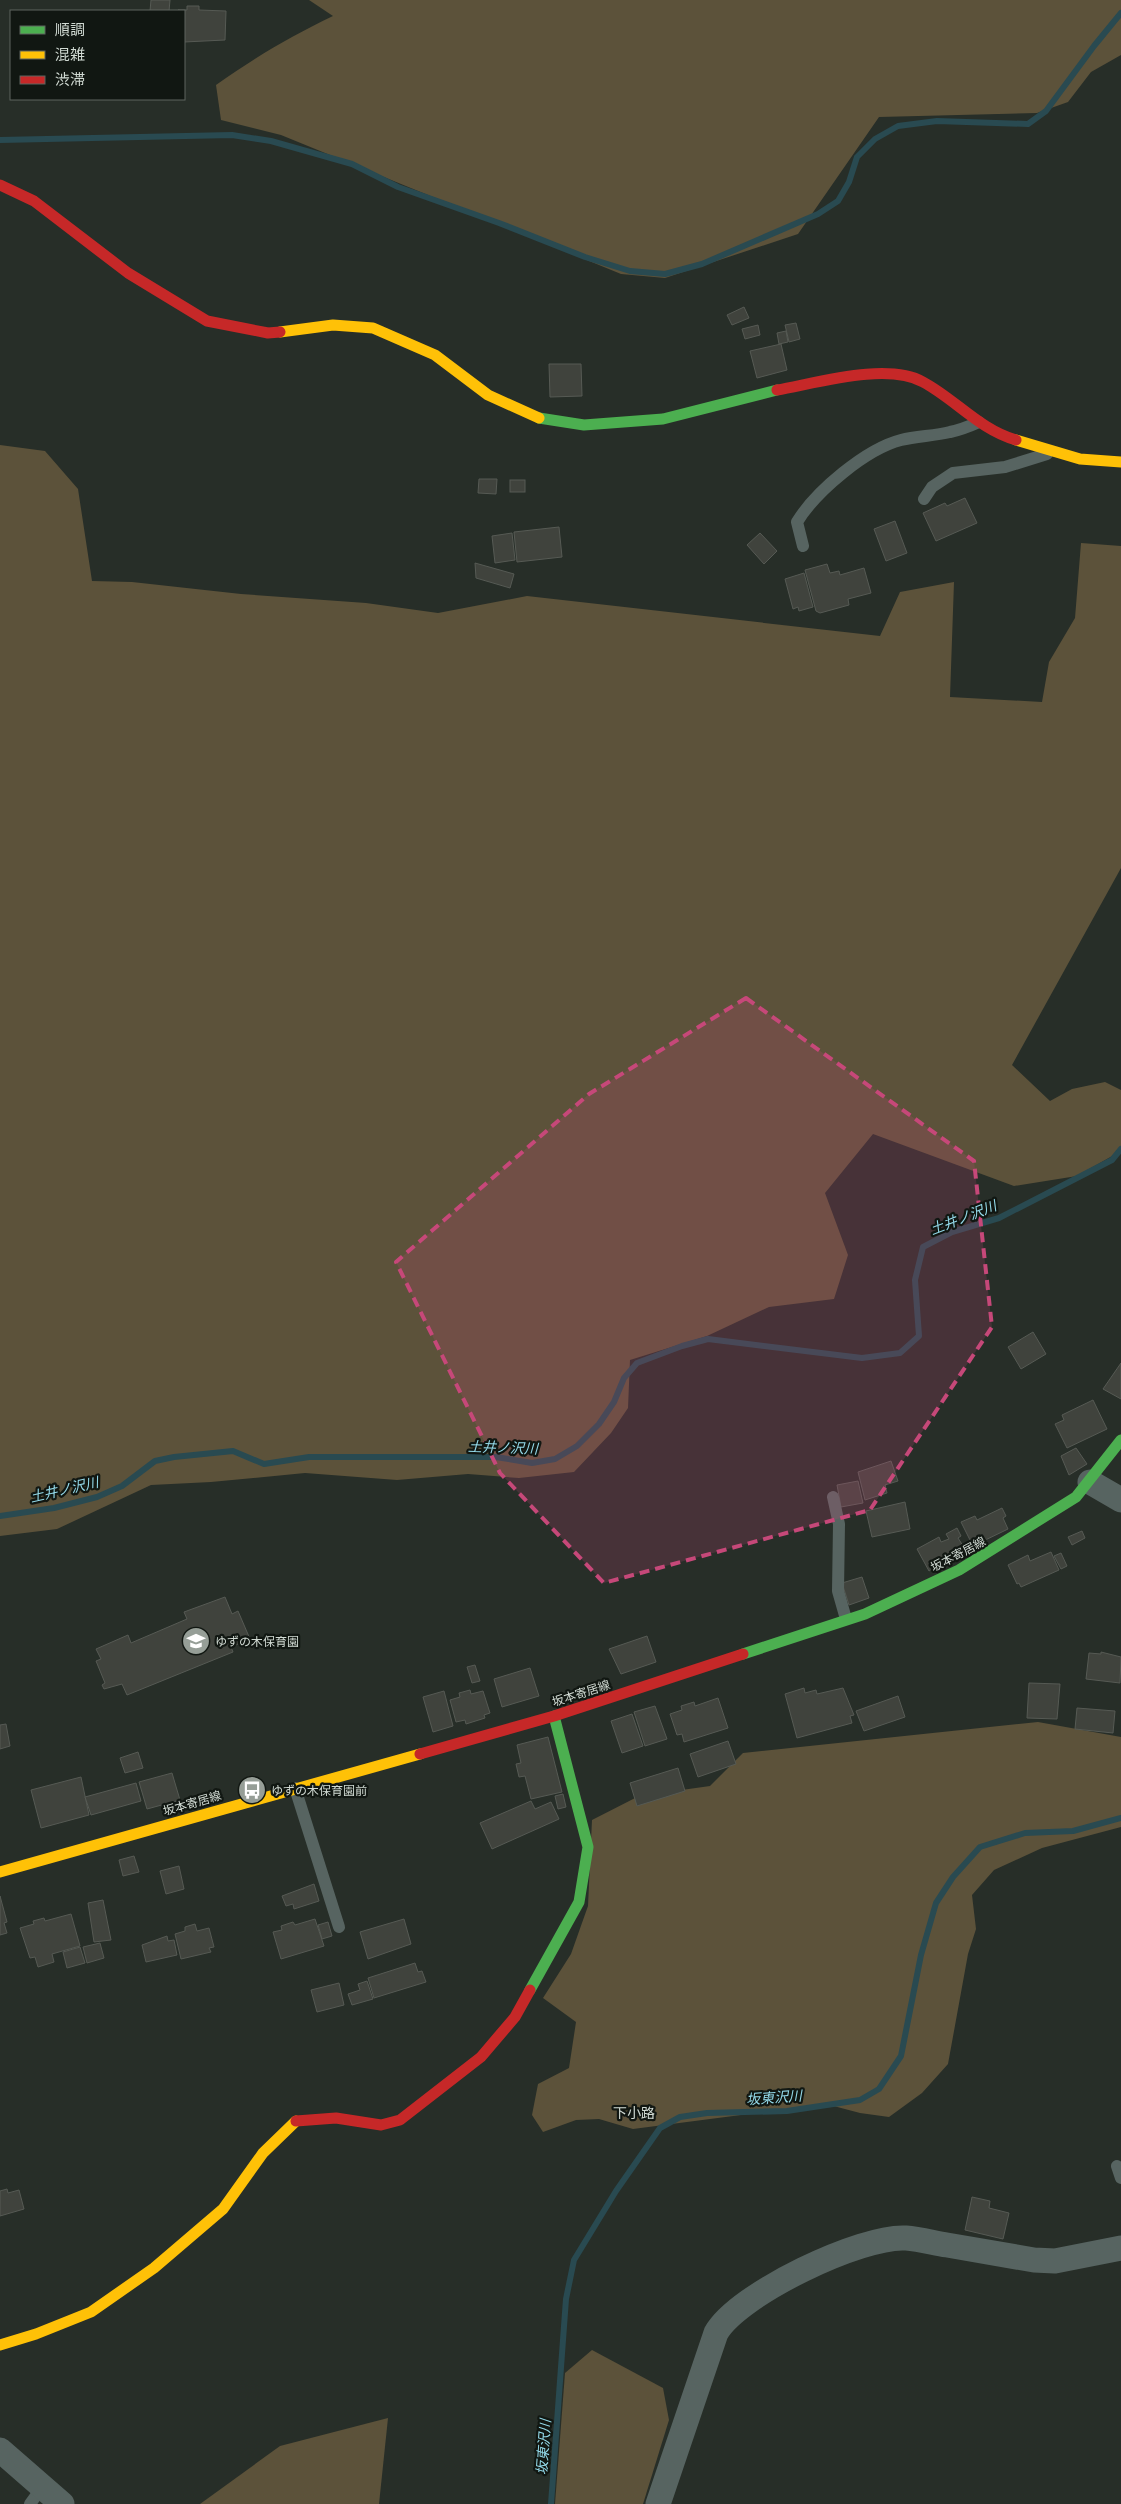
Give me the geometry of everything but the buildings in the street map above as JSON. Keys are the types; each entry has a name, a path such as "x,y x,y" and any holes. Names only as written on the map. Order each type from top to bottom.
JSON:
{"street":[{"path":"0,185 34,201 128,273 207,321 268,333 333,325 373,328 435,355 488,395 536,418 584,425 663,419 776,390 879,372 902,375 922,381 979,422 1011,439 1080,459 1121,462"},
{"name":"坂本寄居線","path":"0,1872 554,1716 891,1603 1000,1548 1068,1503 1090,1482 1121,1440"},
{"path":"1090,1482 1121,1500"},
{"path":"0,2345 36,2334 91,2312 154,2268 223,2209 262,2153 296,2122 336,2118 381,2125 400,2120 481,2057 515,2017 579,1902 588,1847 554,1716"},
{"path":"658,2504 716,2332 721,2323 750,2298 797,2272 869,2242 905,2238 1048,2261 1092,2255 1121,2248"},
{"path":"0,2450 36,2495 62,2504"}],"lane":[{"path":"804,546 798,522 806,508 835,478 882,447 900,440 951,432 979,422"},
{"path":"924,499 932,487 953,472 1005,466 1055,452"},
{"path":"833,1497 839,1524 838,1591 846,1619"},
{"path":"295,1788 339,1928"}],"highlighted area":[{"path":"746,998 974,1161 992,1327 870,1510 604,1583 500,1473 396,1262 589,1094"}],"shaded area":[{"path":"309,0 1121,0 1121,55 1091,72 1068,102 1037,113 879,117 798,234 665,278 621,274 281,135 221,120 216,85 273,48 333,16"},
{"path":"0,445 45,451 78,489 92,581 132,582 241,594 366,603 438,613 527,596 880,636 900,592 954,582 950,697 1042,702 1049,662 1075,618 1081,543 1121,546 1121,868 1012,1065 1050,1101 1072,1089 1105,1082 1121,1090 1121,1151 1077,1176 1014,1186 873,1134 825,1193 848,1255 834,1299 769,1307 707,1336 630,1360 628,1408 611,1433 574,1472 519,1478 468,1474 397,1480 305,1473 211,1482 151,1485 57,1529 0,1536"},
{"path":"1038,1722 1121,1737 1121,1827 1042,1848 994,1870 972,1895 976,1929 968,1954 948,2064 922,2093 889,2117 860,2113 826,2104 633,2129 599,2119 576,2120 543,2132 532,2115 538,2084 569,2068 576,2022 543,1998 571,1954 588,1906 592,1820 639,1796 710,1786 743,1753"},
{"path":"592,2350 663,2388 669,2420 643,2504 555,2504 565,2373"},
{"path":"388,2418 379,2504 200,2504 280,2446"}],"waterway":[{"path":"0,140 232,135 271,141 352,164 398,187 499,223 585,257 630,271 665,274 702,264 818,214 838,201 849,182 857,157 875,139 898,126 937,121 1028,124 1046,111 1121,13"},
{"name":"土井ノ沢川","path":"0,1516 54,1508 97,1497 122,1486 155,1461 174,1457 233,1451 264,1464 309,1457 496,1457 532,1463 555,1459 577,1446 599,1424 614,1402 624,1378 637,1363 682,1346 708,1339 862,1358 900,1353 919,1336 915,1280 923,1247 952,1232 999,1218 1112,1160 1121,1149"},
{"name":"坂東沢川","path":"551,2504 566,2299 574,2260 616,2191 660,2128 680,2117 707,2113 787,2111 860,2100 879,2089 901,2056 921,1955 936,1903 953,1877 980,1847 1025,1833 1073,1831 1121,1818"}],"traffic: fast":[{"path":"539,418 584,425 663,419 777,390"},
{"path":"743,1654 865,1614 959,1570 1076,1497 1121,1440"},
{"path":"530,1990 579,1902 588,1847 554,1716"}],"traffic: slow":[{"path":"280,332 333,325 373,328 435,355 488,395 539,418"},
{"path":"1016,440 1080,459 1121,462"},
{"path":"0,1872 420,1754"},
{"path":"0,2345 36,2334 91,2312 154,2268 223,2209 263,2153 296,2121"}],"traffic: jam":[{"path":"0,185 34,201 128,273 207,321 268,333 280,332"},
{"path":"777,390 852,376 872,374 908,376 935,389 979,422 1016,440"},
{"path":"420,1754 554,1716 743,1654"},
{"path":"296,2121 336,2118 381,2125 400,2120 481,2057 515,2017 530,1990"}],"place":[{"name":"ゆずの木保育園","path":"196,1641"},
{"name":"ゆずの木保育園前","path":"252,1790"}],"district":[{"name":"下小路","path":"634,2112"}]}
